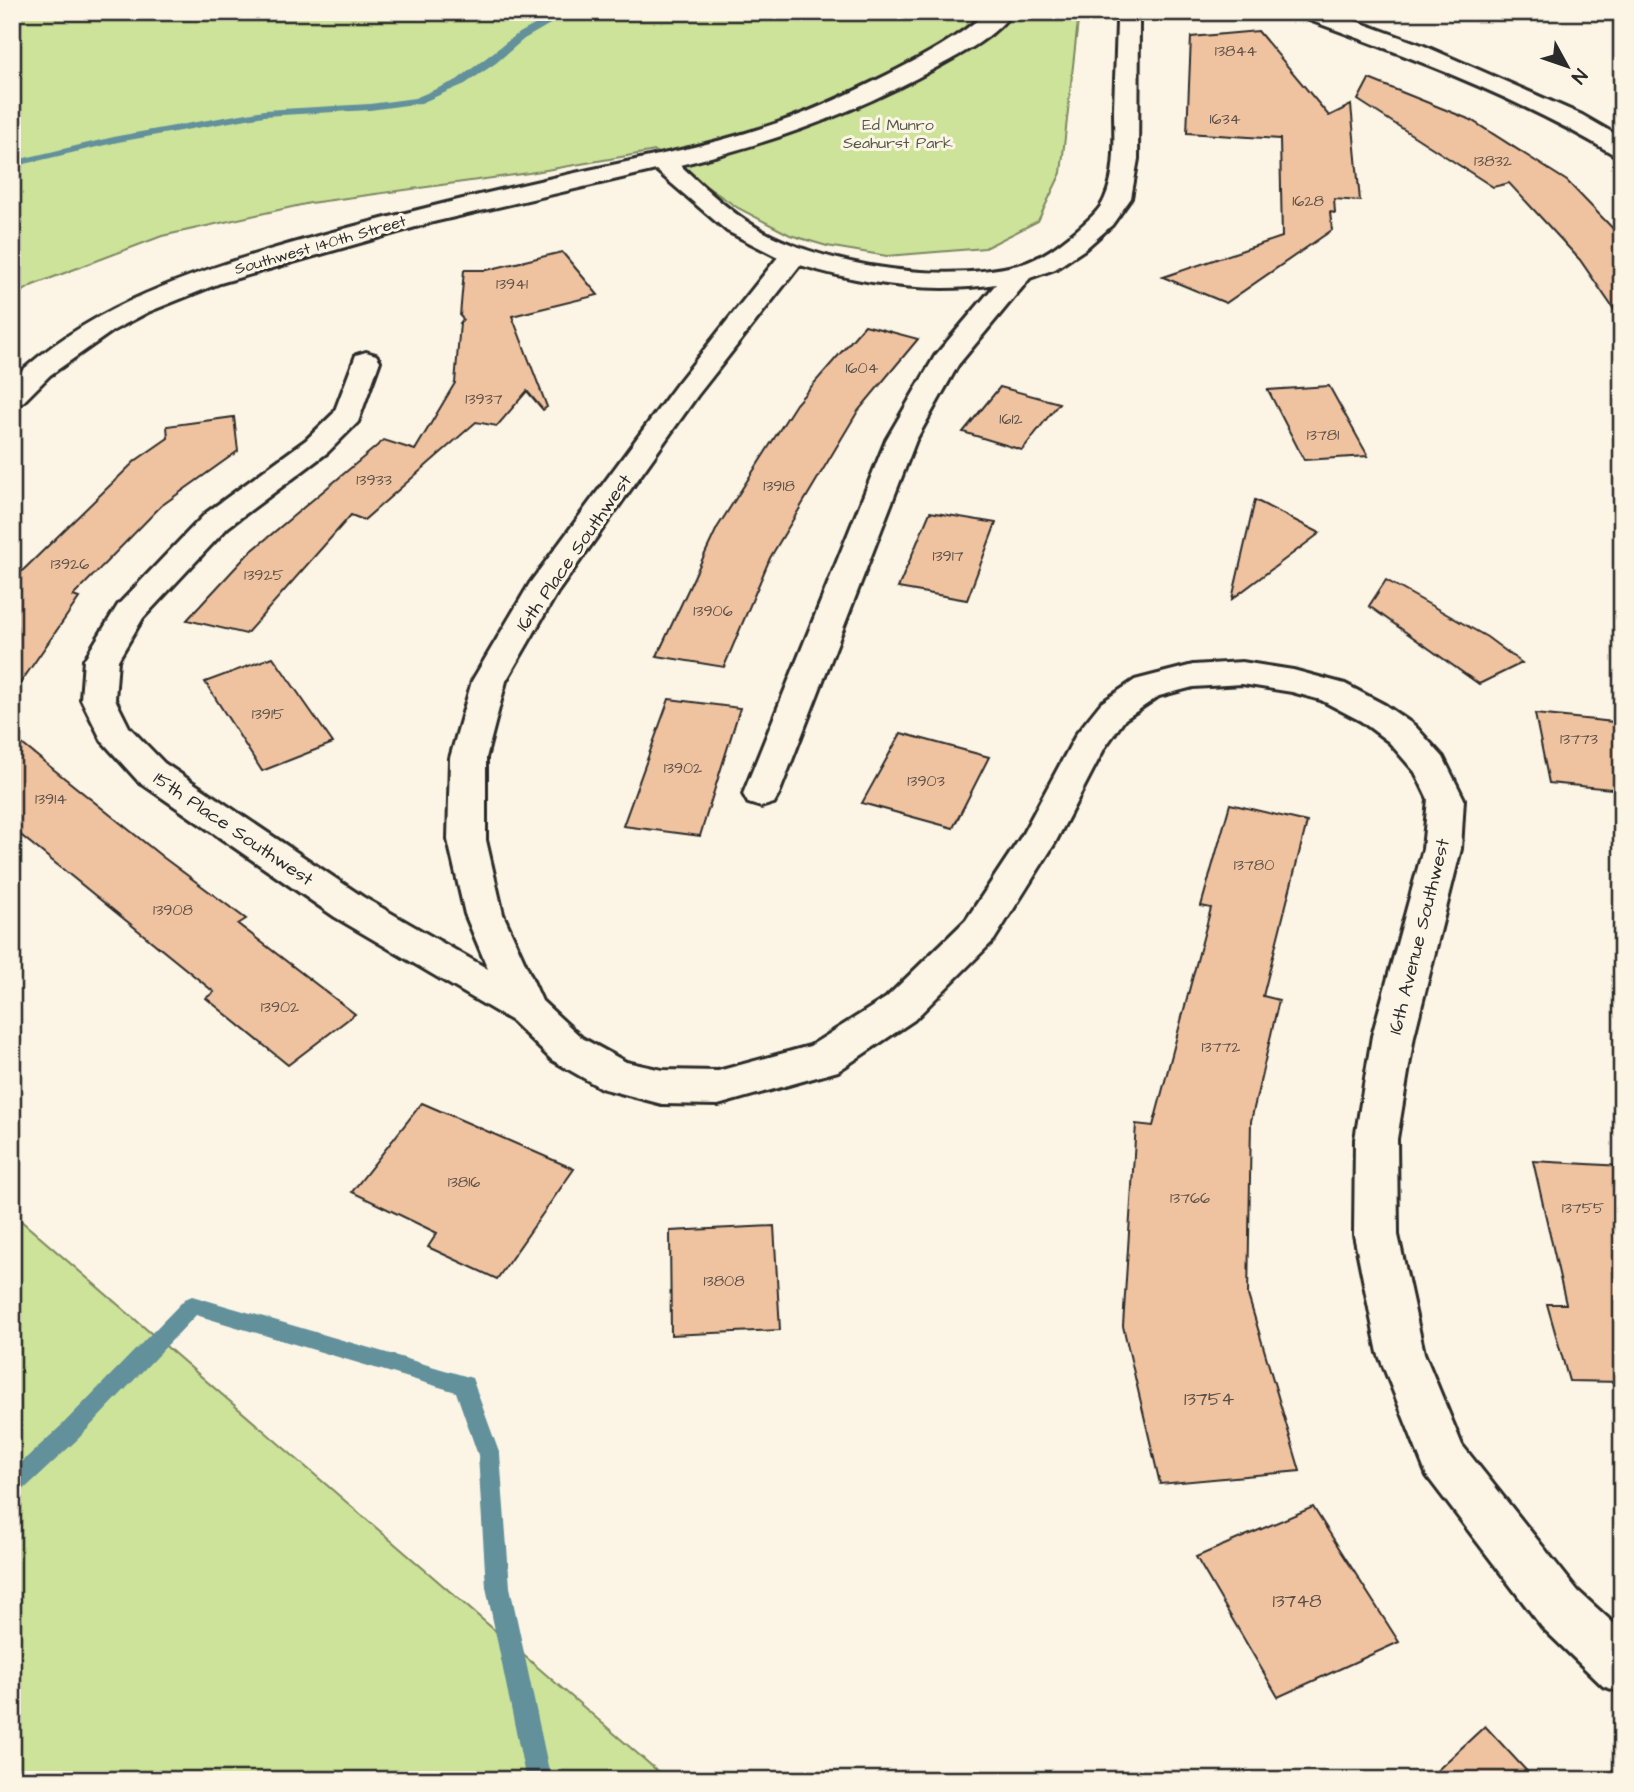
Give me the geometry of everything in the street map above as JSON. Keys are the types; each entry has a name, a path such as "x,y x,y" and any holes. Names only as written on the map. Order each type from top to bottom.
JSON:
{"street":[{"name":"Southwest 140th Street","path":"12,397 72,342 161,295 225,271 440,211 694,153 783,129 863,96 949,54 1001,12"},
{"path":"660,160 737,227 794,254 854,270 908,277 965,278 1020,273 1052,261 1077,243 1098,225 1118,199 1125,168 1128,23 1131,12"},
{"path":"1309,12 1414,50 1573,120 1622,149"},
{"name":"16th Place Southwest","path":"526,1010 484,915 467,839 468,758 489,681 542,590 687,390 794,254"},
{"path":"761,794 901,440 945,362 1020,273"},
{"name":"15th Place Southwest","path":"366,361 348,416 317,446 217,520 130,612 101,660 98,699 116,733 151,772 349,907 526,1010"},
{"name":"16th Avenue Southwest","path":"526,1010 568,1049 616,1076 662,1087 718,1088 822,1059 900,1009 980,930 1036,843 1090,742 1113,711 1147,688 1193,676 1242,673 1293,681 1333,692 1373,713 1402,734 1423,758 1446,799 1442,849 1394,1035 1376,1139 1376,1235 1401,1353 1444,1460 1560,1609 1622,1667"}],"green space":[{"name":"Ed Munro Seahurst Park","path":"12,12 1079,12 1061,173 1038,221 985,248 887,256 827,246 790,235 738,208 655,151 529,173 310,203 162,236 33,285 12,298"},
{"path":"12,1213 668,1780 12,1780"}],"building":[{"path":"1258,31 1329,116 1351,105 1360,201 1334,199 1335,213 1330,212 1332,230 1226,303 1163,277 1282,237 1280,139 1187,133 1191,37"},
{"path":"1369,79 1471,120 1567,181 1622,238 1622,321 1580,260 1509,183 1493,187 1358,100"},
{"path":"562,252 598,295 512,316 547,407 543,410 527,391 497,426 476,422 364,520 351,515 246,634 187,620 248,554 384,440 415,450 455,383 460,323 463,319 460,316 464,270 487,270"},
{"path":"865,325 918,339 858,411 770,558 724,667 657,656 717,528 796,404"},
{"path":"1329,386 1368,456 1304,460 1268,390"},
{"path":"1000,387 1059,403 1022,450 963,432"},
{"path":"234,417 238,451 161,506 73,596 79,598 12,695 12,581 135,461 168,438 167,426"},
{"path":"1255,500 1320,533 1232,599"},
{"path":"930,512 996,523 967,600 898,588"},
{"path":"1386,580 1487,637 1522,663 1479,684 1369,606"},
{"path":"273,657 333,743 262,771 205,682"},
{"path":"669,699 740,708 700,836 623,826"},
{"path":"1535,714 1614,722 1622,755 1622,790 1549,783"},
{"path":"901,733 989,757 953,828 862,803"},
{"path":"12,736 164,858 246,919 238,924 355,1014 288,1065 206,998 214,992 12,828"},
{"path":"1230,804 1307,822 1263,996 1279,1000 1251,1121 1248,1295 1300,1471 1160,1484 1123,1326 1136,1124 1153,1126 1211,908 1201,906"},
{"path":"422,1103 574,1169 497,1279 428,1247 437,1233 352,1192"},
{"path":"1533,1161 1622,1166 1622,1382 1569,1381 1547,1304 1566,1304"},
{"path":"774,1226 780,1330 671,1335 670,1231"},
{"path":"1313,1507 1399,1642 1278,1697 1196,1557"},
{"path":"1485,1726 1535,1780 1427,1780"}],"waterway":[{"path":"12,164 118,139 264,113 370,107 417,101 461,82 492,61 520,37 566,12"},
{"path":"12,1486 70,1432 192,1305 464,1385 489,1455 498,1587 539,1780"}]}
